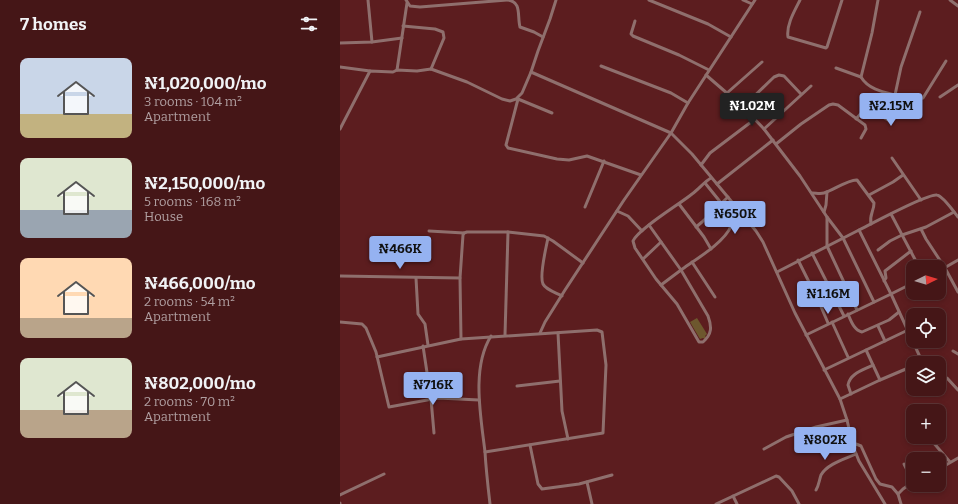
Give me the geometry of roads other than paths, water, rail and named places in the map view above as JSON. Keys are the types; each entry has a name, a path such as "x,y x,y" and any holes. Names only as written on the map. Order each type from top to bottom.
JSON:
{"street":[{"path":"368,0 372,42"},
{"path":"556,0 531,72 522,93 517,99 506,145 508,148 557,159 569,160 587,156 641,175"},
{"path":"649,0 708,24 731,37"},
{"path":"743,0 752,4"},
{"path":"540,333 545,322 641,175 671,133 688,103 755,0"},
{"path":"800,0 791,20 787,35 789,38 826,48 828,47 834,29 842,0"},
{"path":"861,77 878,0"},
{"path":"950,0 958,6"},
{"path":"407,1 414,7 480,1 513,1 517,5 520,27 543,37"},
{"path":"397,70 407,1"},
{"path":"856,119 864,110 869,109 888,120 889,119 895,102 901,67 920,12"},
{"path":"635,21 631,34 633,36 679,55 709,70"},
{"path":"403,26 435,29 443,32 444,38 432,69"},
{"path":"340,43 372,42 402,38"},
{"path":"836,68 861,77 874,89 916,99 922,98 946,61"},
{"path":"727,93 762,62"},
{"path":"533,66 537,74"},
{"path":"601,66 671,93 688,103"},
{"path":"340,67 393,72 397,70 418,71 432,69 467,82 502,99 510,101 517,99 552,113"},
{"path":"340,129 370,71"},
{"path":"531,72 671,133 684,145 736,206 763,242 795,313 840,400 856,454 868,478 885,504"},
{"path":"706,75 743,106 764,128 776,144 812,193 827,218 843,238 874,302"},
{"path":"743,106 774,77 779,75 784,76 801,94"},
{"path":"940,97 958,85"},
{"path":"764,128 811,86"},
{"path":"776,144 800,124 829,105 833,104 838,105 866,127 861,138"},
{"path":"701,165 710,153 755,119"},
{"path":"716,184 773,140"},
{"path":"892,158 921,200"},
{"path":"585,206 604,161"},
{"path":"869,195 893,182 903,174"},
{"path":"649,225 681,270 711,322 710,333 703,342 699,342 697,340 677,304 635,248 633,241 649,225 679,204 711,178"},
{"path":"812,193 821,194 854,179 859,181 874,203 870,216 871,224"},
{"path":"661,284 711,249 731,227 732,223 730,214 705,183"},
{"path":"824,212 827,192"},
{"path":"777,272 891,214 934,195 938,195 958,217"},
{"path":"696,227 728,197"},
{"path":"679,204 711,249"},
{"path":"730,214 736,206"},
{"path":"617,211 628,216 642,231"},
{"path":"878,250 890,241 902,235 921,229 954,212"},
{"path":"891,214 915,260"},
{"path":"827,218 827,246 857,310"},
{"path":"921,229 940,260"},
{"path":"859,230 906,326"},
{"path":"429,231 464,233 508,232 544,236 584,263"},
{"path":"505,335 508,232"},
{"path":"461,338 460,278 464,233"},
{"path":"548,238 543,263 542,282 546,287 562,296"},
{"path":"643,259 661,242"},
{"path":"884,281 886,278 885,271 910,251"},
{"path":"812,253 844,316"},
{"path":"798,260 848,357"},
{"path":"946,267 958,260"},
{"path":"692,262 716,297"},
{"path":"946,270 958,292"},
{"path":"340,276 460,278"},
{"path":"416,278 418,314 425,324 428,345"},
{"path":"806,335 906,286"},
{"path":"848,314 855,328 862,332 878,326 899,312"},
{"path":"340,322 362,324 365,326 377,357 389,407 438,398 479,400"},
{"path":"878,326 885,341"},
{"path":"377,357 461,338 600,331 603,334 606,365 604,432 601,434 485,452"},
{"path":"824,370 848,357 906,331"},
{"path":"558,333 562,411 568,439"},
{"path":"484,336 486,343"},
{"path":"490,504 479,400 480,377 486,343 491,336"},
{"path":"423,346 431,399 434,433"},
{"path":"866,350 880,380"},
{"path":"953,351 958,354"},
{"path":"851,394 848,385 850,378 873,365"},
{"path":"840,400 906,369"},
{"path":"946,378 958,390"},
{"path":"517,386 560,381"},
{"path":"764,449 786,437 816,427 847,420"},
{"path":"853,446 856,444 861,446 870,468 878,482 889,486 898,494 901,504"},
{"path":"935,444 950,462"},
{"path":"530,445 538,484 542,490 565,487 612,475"},
{"path":"816,490 819,486 820,478 824,472 835,463 856,454"},
{"path":"946,465 958,458"},
{"path":"904,464 906,468"},
{"path":"340,495 384,474"},
{"path":"716,504 776,476 779,477 788,487 799,504"},
{"path":"587,482 592,504"},
{"path":"898,494 906,487"},
{"path":"733,496 737,504"}]}
